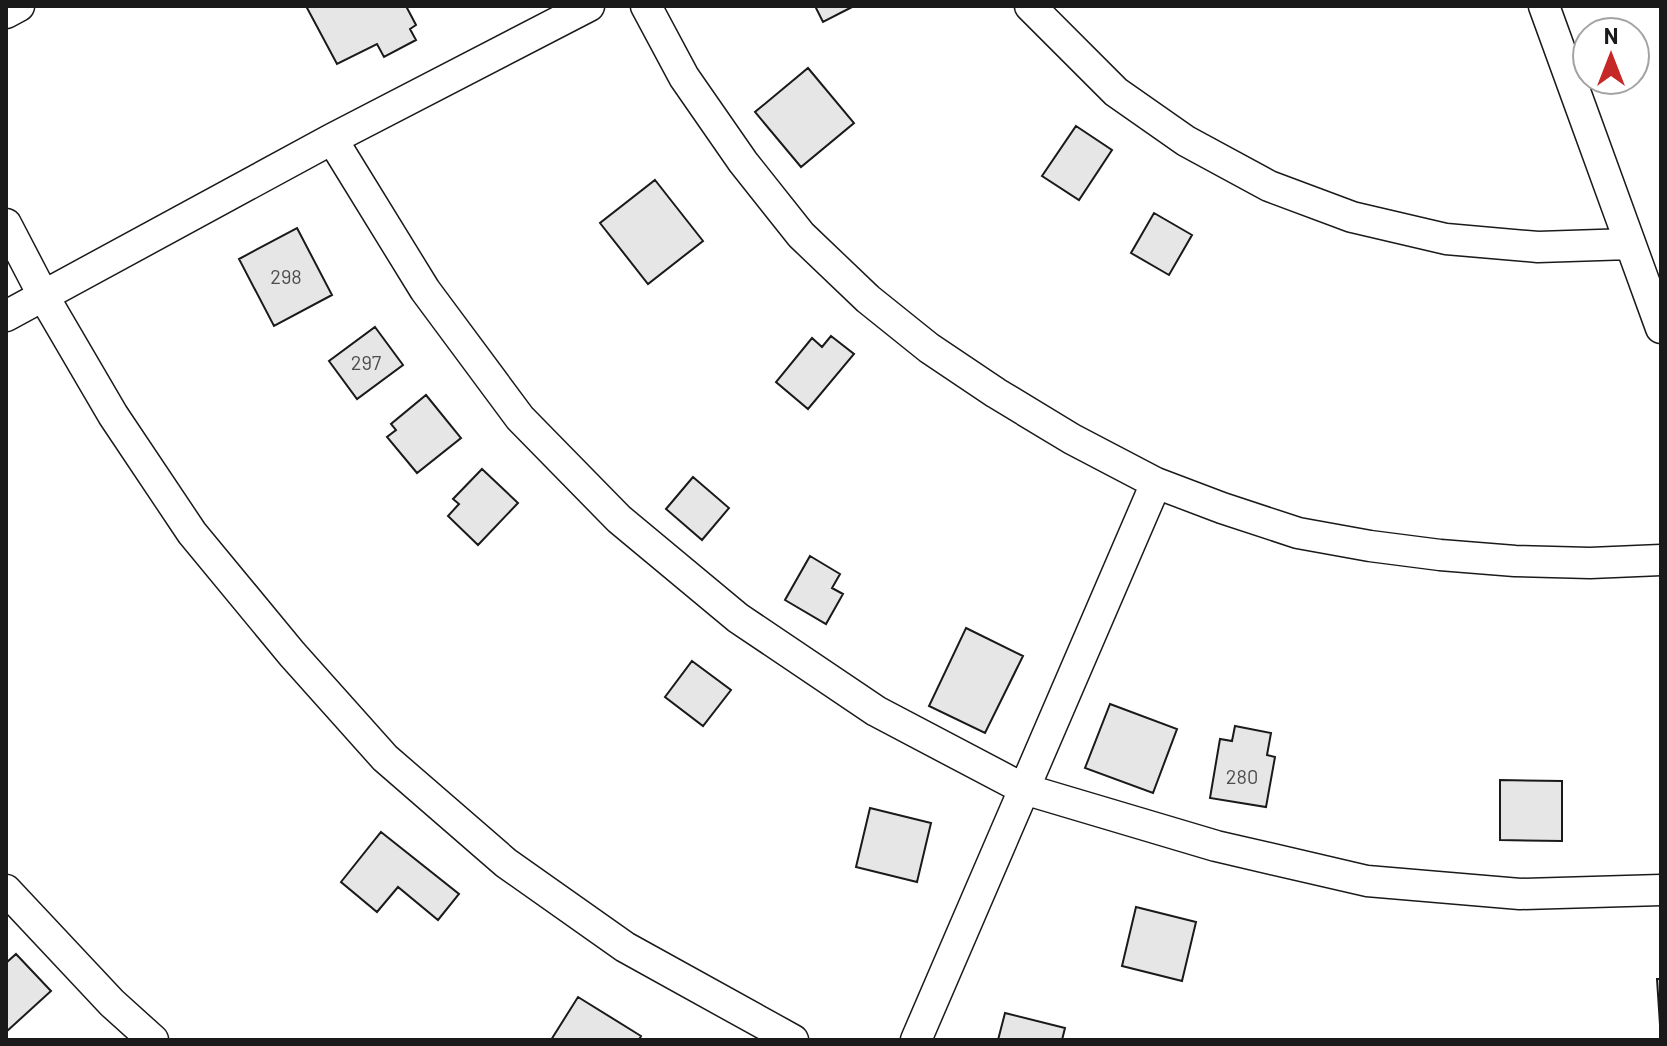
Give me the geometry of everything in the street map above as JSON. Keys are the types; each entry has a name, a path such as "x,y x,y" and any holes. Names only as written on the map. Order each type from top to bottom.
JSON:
{"lane":[{"path":"6,13 19,6"},
{"path":"6,316 332,139 589,6"},
{"path":"646,6 684,77 743,162 801,235 868,299 929,348 1072,439 1156,483 1298,533 1370,546 1515,561 1590,563 1661,560"},
{"path":"1030,6 1116,92 1186,141 1269,186 1352,217 1446,239 1538,247 1630,244"},
{"path":"1544,6 1661,328"},
{"path":"332,139 425,290 520,418 619,519 738,618 864,702 1024,789 1216,846 1367,881 1520,894 1661,890"},
{"path":"6,224 44,297 113,415 192,533 292,654 385,758 506,863 625,947 793,1040"},
{"path":"916,1040 1156,483"},
{"path":"6,890 112,1003 153,1040"}],"building":[{"path":"306,6 406,6 416,25 410,29 416,40 384,57 377,44 337,64"},
{"path":"815,6 854,6 823,22"},
{"path":"808,68 854,123 801,167 755,112"},
{"path":"1076,126 1112,150 1079,200 1042,176"},
{"path":"655,180 703,241 648,284 600,223"},
{"path":"1154,213 1192,235 1169,275 1131,253"},
{"path":"297,228 332,295 274,326 239,259"},
{"path":"375,327 403,365 357,399 329,361"},
{"path":"831,336 854,354 808,409 776,382 812,338 822,347"},
{"path":"426,395 461,438 417,473 387,437 396,430 391,424"},
{"path":"482,469 518,503 478,545 448,516 459,504 453,499"},
{"path":"693,477 729,508 702,540 666,509"},
{"path":"810,556 840,574 832,588 843,594 826,624 785,600"},
{"path":"966,628 1023,656 985,733 929,706"},
{"path":"692,661 731,690 703,726 665,697"},
{"path":"1110,704 1177,729 1153,793 1085,768"},
{"path":"1235,726 1271,733 1267,755 1275,757 1266,807 1210,798 1220,739 1232,741"},
{"path":"1500,780 1562,781 1562,841 1500,840"},
{"path":"870,808 931,823 917,882 856,867"},
{"path":"381,832 459,894 438,920 398,887 377,912 341,882"},
{"path":"1136,907 1196,922 1182,981 1122,966"},
{"path":"16,954 51,991 6,1032 6,963"},
{"path":"1657,979 1661,979 1661,1040"},
{"path":"578,997 641,1036 639,1040 551,1040"},
{"path":"1005,1013 1065,1028 1062,1040 998,1040"}]}
